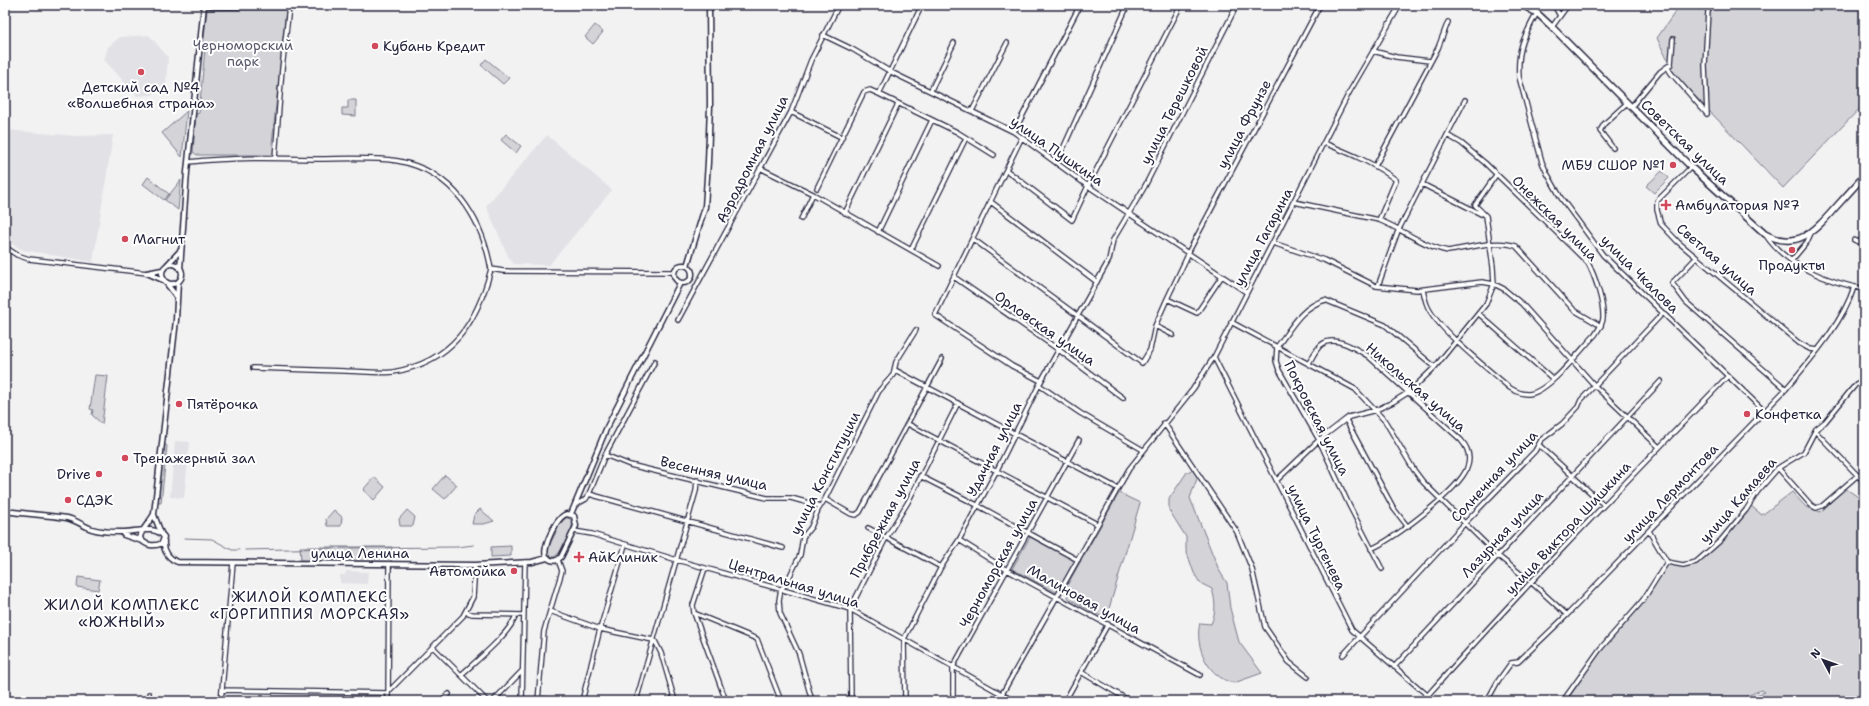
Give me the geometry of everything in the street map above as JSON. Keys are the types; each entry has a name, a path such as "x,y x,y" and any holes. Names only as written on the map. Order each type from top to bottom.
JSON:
{"main road":[{"name":"Советская улица","path":"1522,5 1537,13 1552,27 1691,167 1765,234"},
{"path":"1765,234 1776,239 1788,240 1801,238 1811,233 1824,221 1864,176"}],"street":[{"path":"142,541 140,534 154,514 178,299 178,282 182,276 180,269 181,250 204,5 289,7 282,69 275,158"},
{"path":"687,266 699,229 706,192 710,105 709,5"},
{"name":"Аэродромная улица","path":"678,320 790,112 810,60 839,5"},
{"path":"879,94 891,72 922,5"},
{"path":"1014,132 1077,11 1078,5"},
{"path":"1056,162 1126,9 1126,5"},
{"path":"1006,170 1072,220 1181,5"},
{"name":"улица Терешковой","path":"1129,214 1237,5"},
{"name":"улица Фрунзе","path":"1078,315 1142,363 1150,350 1155,326 1188,253 1320,5"},
{"name":"улица Гагарина","path":"1002,694 1117,488 1143,450 1193,389 1214,357 1350,91 1400,5"},
{"path":"1554,5 1560,16"},
{"path":"1552,27 1568,5"},
{"path":"1668,68 1707,114 1705,65 1708,11 1713,5"},
{"name":"улица Чкалова","path":"1537,13 1521,44 1518,66 1521,90 1542,162 1561,198 1603,255 1761,408 1764,413"},
{"path":"1375,166 1438,48 1448,22"},
{"name":"улица Пушкина","path":"823,35 852,49 891,72 931,90 1014,132 1088,186 1246,292"},
{"path":"1613,148 1600,132 1604,124 1629,105 1660,72 1668,68 1671,64 1673,39"},
{"path":"931,90 954,43"},
{"path":"972,111 1007,43"},
{"path":"1373,52 1396,58 1430,61"},
{"path":"817,188 864,92 870,90 932,120 994,155"},
{"path":"1378,286 1398,231 1465,100"},
{"path":"845,213 898,104"},
{"path":"790,112 841,137"},
{"path":"878,232 932,120"},
{"name":"Онежская улица","path":"1447,136 1461,143 1588,264 1593,272 1601,300 1603,318 1601,326"},
{"path":"1022,137 935,315 1012,366 1041,381"},
{"path":"911,250 966,138"},
{"path":"1324,143 1356,156 1375,166 1396,180 1379,220"},
{"path":"189,162 275,158 377,159 405,163 433,174 453,189 471,211 480,230 491,269 478,308 466,328 449,348 432,360 414,367 392,372 253,368"},
{"name":"Светлая улица","path":"1691,167 1657,201 1661,224 1696,258 1799,343 1810,349 1818,350"},
{"path":"760,168 813,194 939,266"},
{"path":"1277,480 1319,440 1346,420 1358,414 1376,410 1408,393 1435,367 1479,314 1486,304 1494,284 1486,216 1475,205 1496,175"},
{"path":"1422,184 1486,216"},
{"path":"800,219 813,194"},
{"path":"991,202 1097,282"},
{"path":"1294,202 1379,220 1392,225 1398,231 1441,249 1448,250 1508,244 1516,246 1574,310 1601,326 1571,360 1539,392 1528,395 1518,393 1510,388 1457,340 1431,312 1426,304 1423,290"},
{"name":"Удачная улица","path":"905,701 904,639 941,567 959,540 997,470 1041,381 1109,260 1113,240 1129,214"},
{"path":"1792,260 1804,246 1811,233"},
{"name":"Советская улица","path":"1765,234 1780,252 1812,272 1854,287 1864,289"},
{"path":"1854,240 1859,242 1864,238"},
{"path":"973,239 1078,315"},
{"path":"1273,243 1324,260 1378,286 1423,290 1482,282 1494,284 1504,289 1522,304 1595,386 1659,447"},
{"path":"5,247 17,255 29,260 147,273 163,280 178,299"},
{"path":"147,273 162,270 181,250"},
{"path":"1696,258 1672,283 1674,287 1686,302 1786,389"},
{"path":"168,265 177,266 180,269"},
{"path":"678,266 687,266 691,269 692,276 688,282 680,283 675,279 674,272 678,266"},
{"path":"491,269 503,271 674,272"},
{"path":"162,270 163,280"},
{"path":"1167,299 1197,313 1222,276"},
{"name":"Орловская улица","path":"954,277 1059,350 1123,398"},
{"path":"166,283 174,284 178,282"},
{"path":"571,514 607,428 680,283"},
{"name":"улица Лермонтова","path":"1487,701 1498,681 1512,663 1518,662 1567,615 1649,531 1684,492 1764,413 1786,389 1818,350 1850,298 1854,287"},
{"name":"Покровская улица","path":"1382,569 1319,440 1279,370 1276,360 1278,347 1303,312 1315,303 1325,300 1386,324 1435,367"},
{"name":"Солнечная улица","path":"1342,655 1358,637 1364,634 1465,523 1539,446 1541,440 1562,424 1663,313"},
{"path":"1479,314 1553,379"},
{"path":"1231,322 1349,385 1376,410 1392,432 1414,470 1440,499 1497,555 1532,583 1567,615"},
{"path":"1155,326 1173,335"},
{"name":"улица Конституции","path":"812,701 799,654 780,613 779,600 781,589 786,584 800,556 803,537 811,527 820,506 825,500 879,391 895,370 899,356 916,330"},
{"name":"Никольская улица","path":"1309,364 1320,346 1326,342 1335,341 1368,356 1461,440 1467,448 1469,460 1467,469 1460,478 1440,499 1408,527 1384,543 1371,549"},
{"name":"улица Тургенева","path":"1214,357 1352,630 1358,637 1434,701"},
{"path":"825,500 851,514 856,515 860,512 942,358"},
{"path":"575,505 586,499 589,494 605,455 655,361"},
{"path":"895,370 1117,488"},
{"name":"улица Виктора Шишкина","path":"1427,696 1493,622 1532,583 1727,376"},
{"name":"Лазурная улица","path":"1394,667 1661,380"},
{"name":"улица Камаева","path":"1667,562 1683,565 1696,562 1726,536 1758,491 1778,468 1804,452 1815,431 1825,422 1846,394 1856,384 1864,380"},
{"path":"1039,385 1080,413 1143,450"},
{"name":"Прибрежная улица","path":"851,701 850,609 886,538 908,502 958,404"},
{"path":"1346,420 1394,509 1408,527"},
{"path":"908,424 1097,524"},
{"path":"1164,424 1237,532 1252,570 1265,627 1289,662 1308,677"},
{"path":"1815,431 1863,481"},
{"name":"Черноморская улица","path":"953,701 953,667 1079,440"},
{"path":"1539,446 1604,505"},
{"name":"Весенняя улица","path":"605,455 630,465 767,498 791,498 820,506"},
{"path":"1778,468 1811,505 1816,508 1822,506 1858,475"},
{"path":"920,476 1078,560"},
{"path":"636,701 688,521 697,480"},
{"path":"589,494 783,548"},
{"path":"5,513 67,520 97,531 129,535 165,549 162,534 154,514"},
{"path":"5,513 67,518 101,531 124,533 154,531 162,534"},
{"path":"563,514 571,514 577,521 574,531 558,560 552,561 547,558 545,549 558,520 563,514"},
{"path":"868,528 941,567"},
{"name":"Центральная улица","path":"574,531 592,534 625,545 850,609 1014,701"},
{"path":"1566,700 1600,649 1643,600 1667,562 1649,531"},
{"name":"Малиновая улица","path":"959,540 1007,570 1200,675"},
{"path":"156,546 164,541"},
{"path":"582,701 600,629 625,545"},
{"name":"улица Ленина","path":"165,549 173,560 178,562 475,565 536,562 547,558"},
{"path":"550,701 538,699 544,631 562,571 558,560"},
{"path":"522,701 525,562"},
{"path":"221,701 233,563"},
{"path":"388,701 389,564"},
{"path":"222,690 388,692 466,612 473,597 475,565"},
{"path":"705,568 693,605 694,613 726,701"},
{"path":"550,611 600,629 655,640 661,653 675,701"},
{"path":"466,612 472,614 523,615"},
{"path":"694,613 757,639 781,701"},
{"path":"461,675 492,646 514,622 516,615"},
{"path":"1065,701 1108,624"},
{"path":"433,647 487,701"},
{"path":"493,701 522,671"},
{"path":"1081,672 1130,701"},
{"path":"149,701 150,694"},
{"path":"440,701 449,694"},
{"path":"1002,694 1002,701"}],"shaded area":[{"name":"Детский сад №4 «Волшебная страна»","path":"149,35 168,57 166,84 152,95 137,96 104,60 108,47 120,37"},
{"path":"5,130 77,136 113,135 93,262 23,250 5,240"},
{"path":"547,135 612,190 549,265 514,264 508,256 486,206"},
{"path":"175,441 190,442 184,498 170,497"},
{"path":"346,571 368,572 367,584 340,583 340,575 345,575"}],"green space":[{"path":"1680,5 1864,5 1864,104 1783,188 1674,74 1657,38"},
{"name":"Черноморский парк","path":"286,8 272,144 274,147 274,152 272,155 197,155 193,152 196,114 199,113 205,48 203,46 207,10"},
{"path":"595,25 603,32 593,44 585,37"},
{"path":"486,59 509,78 503,84 481,65"},
{"path":"348,100 356,100 356,116 342,115 342,108 348,108"},
{"path":"187,111 182,157 162,133"},
{"path":"506,134 521,146 516,153 501,140"},
{"path":"1662,171 1669,178 1654,193 1646,186"},
{"path":"148,177 169,194 164,200 143,184"},
{"path":"181,180 178,210 165,200"},
{"path":"95,375 108,376 102,424 92,415 93,410 90,409"},
{"path":"165,444 167,446 161,503 158,503 164,445"},
{"path":"1192,470 1198,476 1190,498 1219,570 1227,583 1230,608 1239,642 1262,673 1234,683 1217,675 1210,668 1201,651 1199,641 1200,623 1211,624 1215,611 1212,589 1200,583 1194,573 1186,550 1186,537 1169,510 1169,499 1187,472"},
{"path":"445,475 457,485 445,499 433,489"},
{"path":"374,477 385,487 374,500 363,490"},
{"path":"1845,488 1864,501 1864,701 1744,701 1764,692 1761,690 1747,696 1741,701 1568,701 1603,647 1638,606 1667,562 1686,564 1703,555 1721,539 1751,506 1762,515 1792,492 1806,507 1821,512"},
{"path":"1119,493 1140,503 1106,619 1069,599 1065,589"},
{"path":"480,509 494,521 484,524 472,524 474,515"},
{"path":"334,510 342,517 341,526 327,526 326,519"},
{"path":"407,510 415,517 413,526 400,526 399,519"},
{"path":"565,517 572,520 571,529 560,552 553,557 548,554 548,548"},
{"path":"1030,537 1076,561 1059,594 1012,569"},
{"path":"511,546 511,556 491,557 491,547"},
{"path":"300,547 392,547 391,562 301,560"},
{"path":"78,577 100,580 98,590 77,587"}],"waterway":[{"path":"184,538 212,539 232,550 239,550"},
{"path":"340,548 458,547 474,545"},
{"path":"245,550 336,548"}],"place":[{"name":"Кубань Кредит","path":"375,46"},
{"name":"Детский сад №4 «Волшебная страна»","path":"141,72"},
{"name":"МБУ СШОР №1","path":"1673,165"},
{"name":"Амбулатория №7","path":"1666,205"},
{"name":"Магнит","path":"125,239"},
{"name":"Продукты","path":"1792,250"},
{"name":"Пятёрочка","path":"179,404"},
{"name":"Конфетка","path":"1747,414"},
{"name":"Тренажерный зал","path":"125,458"},
{"name":"Drive","path":"99,474"},
{"name":"СДЭК","path":"68,500"},
{"name":"АйКлиник","path":"579,557"},
{"name":"Автомойка","path":"514,571"}],"district":[{"name":"ЖИЛОЙ КОМПЛЕКС «ГОРГИППИЯ МОРСКАЯ»","path":"310,606"},
{"name":"ЖИЛОЙ КОМПЛЕКС «ЮЖНЫЙ»","path":"122,614"}]}
